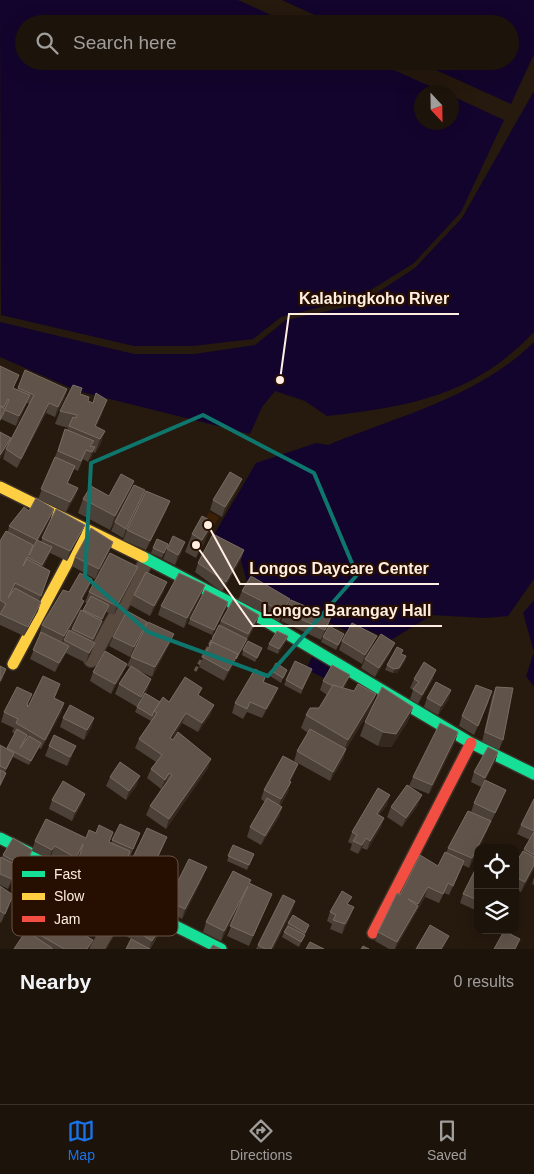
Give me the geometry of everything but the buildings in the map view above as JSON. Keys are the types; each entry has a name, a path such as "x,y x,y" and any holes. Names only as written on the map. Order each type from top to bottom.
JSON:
{"street":[{"path":"0,487 271,624 472,743 534,774"},
{"path":"13,664 85,530"},
{"path":"91,660 147,560"},
{"path":"373,933 472,743"},
{"path":"0,838 36,856"},
{"path":"178,928 221,949"},
{"path":"97,949 105,936"}],"path":[{"path":"195,671 233,605"}],"highlighted area":[{"path":"203,415 314,473 357,575 268,676 148,632 85,576 91,463"}],"shaded area":[{"path":"0,0 238,0 271,15 15,15 15,70 394,70 427,85 414,85 414,130 459,130 459,99 504,120 461,212 414,263 358,298 281,317 253,339 193,346 134,346 1,315"},
{"path":"282,0 534,0 534,54 511,104 436,70 519,70 519,15 314,15"},
{"path":"534,91 534,332 511,354 488,371 464,384 413,402 386,408 327,416 305,401 275,391 262,407 250,434 78,391 0,357 0,322 134,354 195,354 255,345 286,320 360,304 415,268 462,218"},
{"path":"534,342 534,579 508,616 485,618 432,615 391,640 353,624 349,632 248,585 239,554 211,540 256,463 316,443 328,445 437,403 488,377 512,361"},
{"path":"209,512 219,517 207,538 197,533"},
{"path":"534,600 534,652 523,613"},
{"path":"534,652 534,687 526,676"},
{"path":"314,653 334,663 326,679 306,669"}],"traffic: fast":[{"path":"143,557 264,620 471,743 534,774"},
{"path":"0,838 36,856"},
{"path":"178,927 221,949"}],"traffic: slow":[{"path":"0,487 143,557"},
{"path":"13,664 85,530"}],"traffic: jam":[{"path":"373,933 471,743"}],"place":[{"name":"Kalabingkoho River","path":"280,380"},
{"name":"Longos Daycare Center","path":"208,525"},
{"name":"Longos Barangay Hall","path":"196,545"}]}
